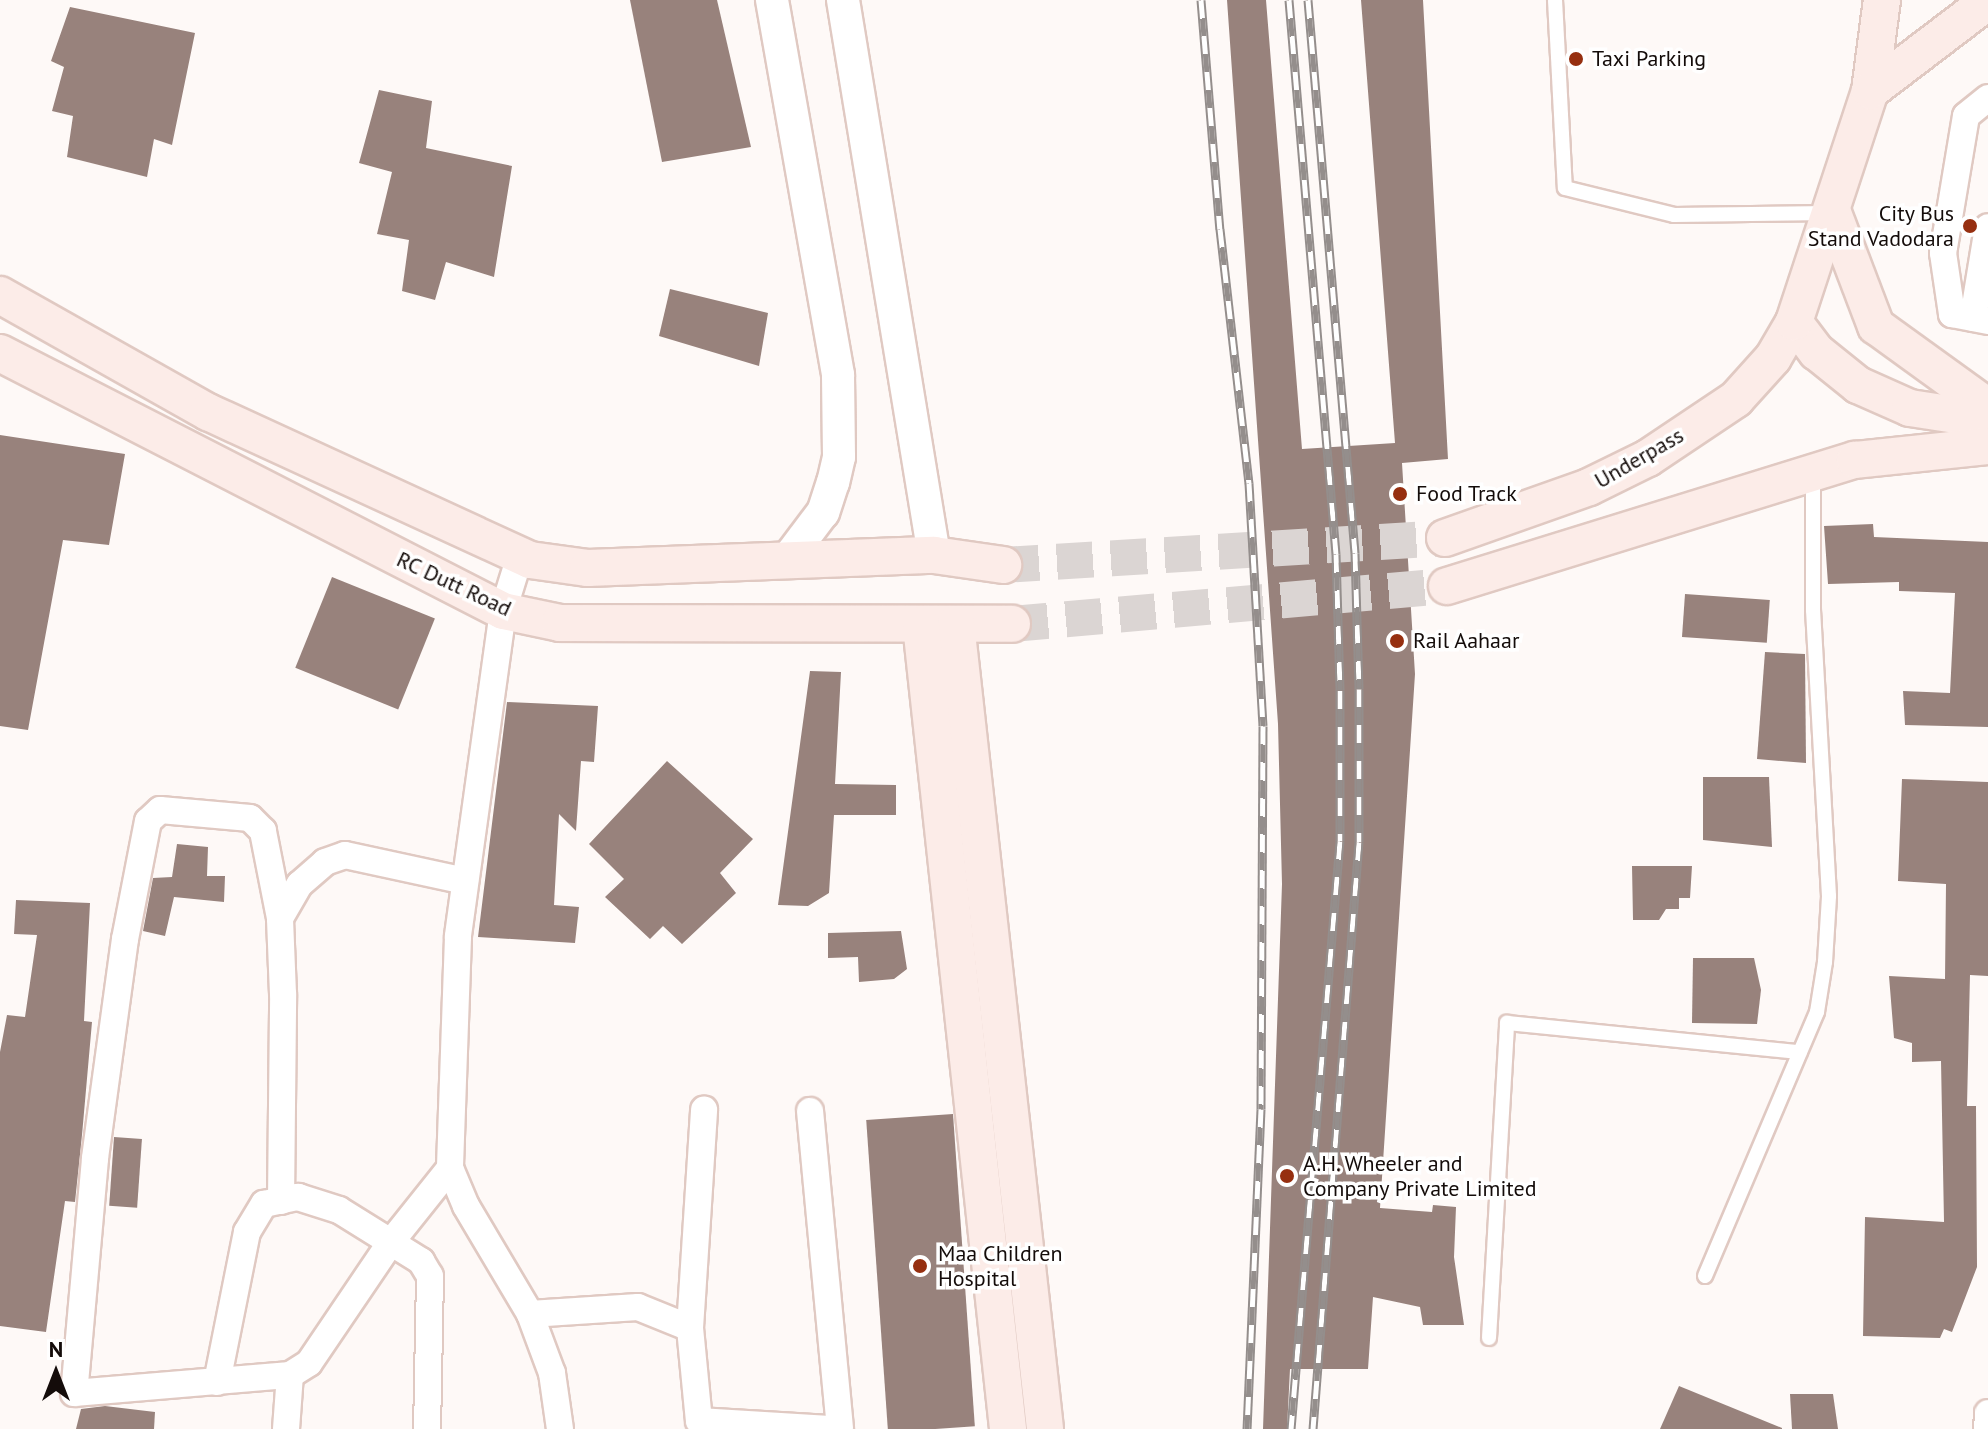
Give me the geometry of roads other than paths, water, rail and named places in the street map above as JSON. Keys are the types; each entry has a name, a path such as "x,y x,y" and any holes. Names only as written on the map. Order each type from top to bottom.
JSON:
{"main road":[{"name":"Underpass","path":"1445,538 1589,487 1648,458 1736,399 1773,358 1794,322 1833,213 1870,91 1882,0"},
{"path":"1870,91 1988,1"},
{"path":"1833,213 1876,326 1988,407"},
{"path":"0,295 208,412 520,556 588,568 934,555 1003,565"},
{"path":"1794,322 1817,352 1858,385 1910,408 1988,420"},
{"name":"RC Dutt Road","path":"0,353 503,611 560,623 938,624"},
{"path":"1447,586 1855,460 1988,446"},
{"path":"938,624 1012,624"},
{"path":"938,624 1001,1002 1045,1429"},
{"path":"938,624 963,1007 1008,1429"},
{"path":"963,1007 1001,1002"}],"street":[{"path":"772,0 838,375 839,457 833,482 823,512 787,560"},
{"path":"843,0 934,555"},
{"path":"1988,98 1966,116 1943,253 1952,314 1980,320 1988,227"},
{"path":"520,556 503,611 458,937 450,1168 466,1206 530,1314 552,1373 560,1429"},
{"path":"281,1201 280,918 263,831 250,818 160,810 148,821 125,939 95,1159 74,1393 290,1375 309,1363 391,1242 450,1168"},
{"path":"280,918 300,884 325,862 345,855 465,881"},
{"path":"704,1109 690,1328 699,1421 829,1429"},
{"path":"810,1111 840,1429"},
{"path":"217,1382 247,1232 264,1204 298,1197 339,1210 421,1261 430,1276 427,1429"},
{"path":"530,1314 638,1307 690,1328"},
{"path":"286,1429 290,1375"},
{"path":"1987,1429 1988,1413"}],"lane":[{"path":"1555,0 1565,188 1674,215 1833,213"},
{"path":"1705,1276 1817,1012 1829,896 1813,610 1813,474"},
{"path":"1489,1338 1507,1023 1800,1052"}],"tunnel":[{"path":"1003,565 1445,538"},
{"path":"1012,624 1447,586"}],"railway":[{"path":"1201,0 1220,229 1249,483 1263,726 1261,1109 1247,1429"},
{"path":"1289,0 1336,554 1340,690 1340,841 1291,1429"},
{"path":"1308,0 1355,553 1359,689 1359,842 1313,1429"}],"place":[{"name":"Taxi Parking","path":"1576,59"},
{"name":"City Bus Stand Vadodara","path":"1970,226"},
{"name":"Food Track","path":"1400,494"},
{"name":"Rail Aahaar","path":"1397,641"},
{"name":"A.H. Wheeler and Company Private Limited","path":"1287,1176"},
{"name":"Maa Children Hospital","path":"920,1266"}]}
